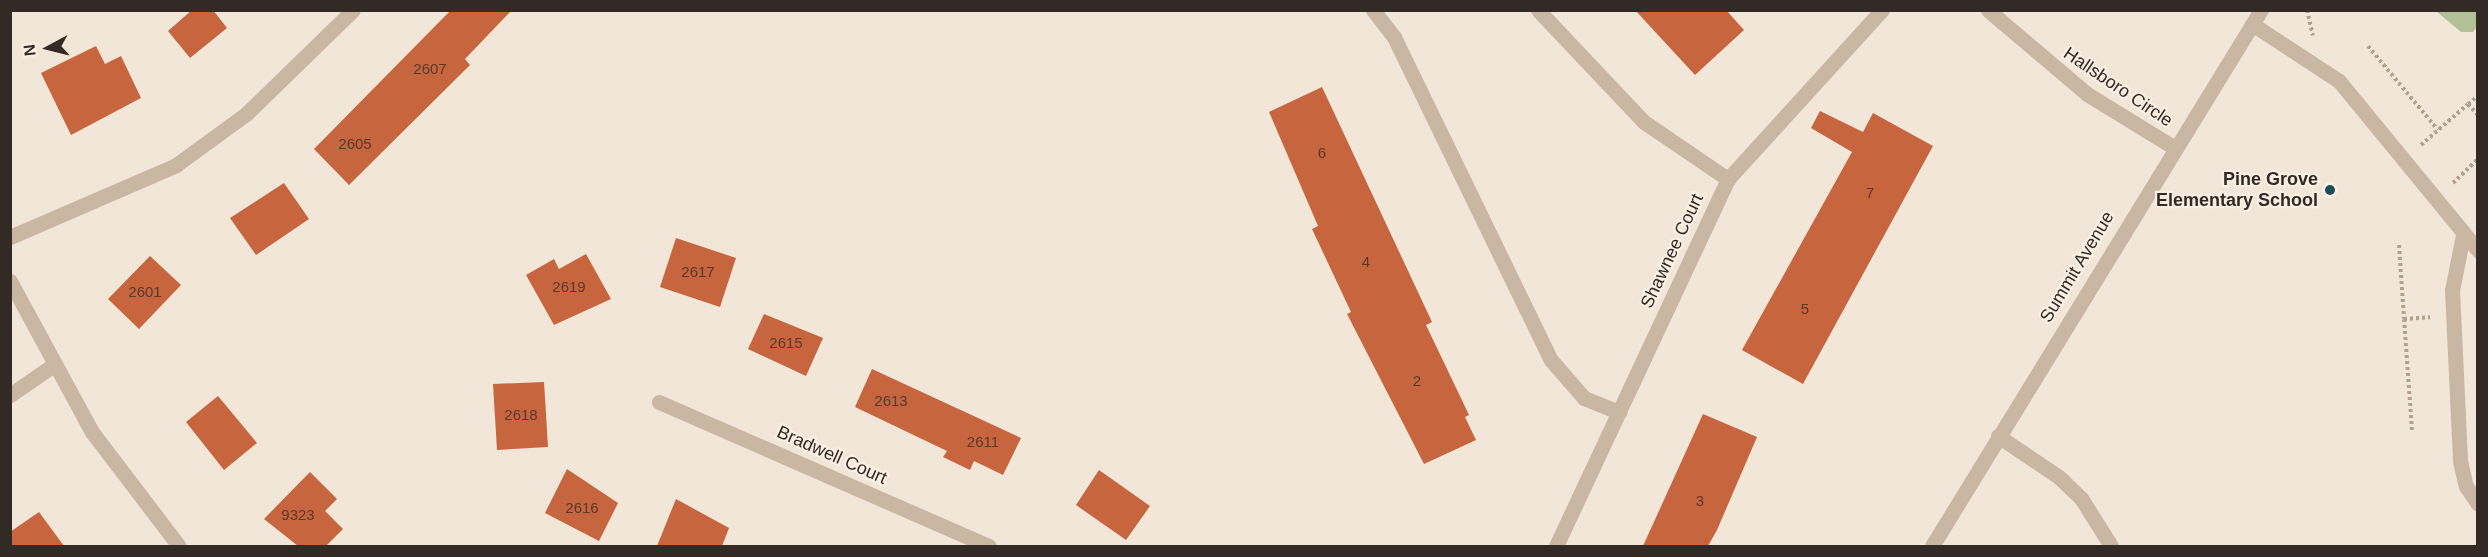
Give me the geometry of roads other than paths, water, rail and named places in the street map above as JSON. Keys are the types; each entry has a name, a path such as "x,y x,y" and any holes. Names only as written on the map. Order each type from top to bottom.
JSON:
{"street":[{"path":"10,237 176,165 246,114 353,10"},
{"path":"1373,10 1394,37 1551,360 1584,398 1619,412"},
{"path":"1538,10 1644,122 1728,179"},
{"name":"Shawnee Court","path":"1556,546 1728,179 1882,10"},
{"name":"Hallsboro Circle","path":"1988,10 2087,94 2173,147"},
{"name":"Summit Avenue","path":"1932,546 2173,147 2261,10"},
{"path":"2252,24 2339,81 2463,236 2478,250"},
{"path":"2463,236 2452,290 2460,461 2466,486 2478,504"},
{"path":"10,281 52,366 92,432 179,546"},
{"path":"10,395 52,366"},
{"name":"Bradwell Court","path":"659,402 989,546"},
{"path":"1998,436 2059,477 2081,498 2111,546"}],"place":[{"name":"Pine Grove Elementary School","path":"2330,190"}]}
